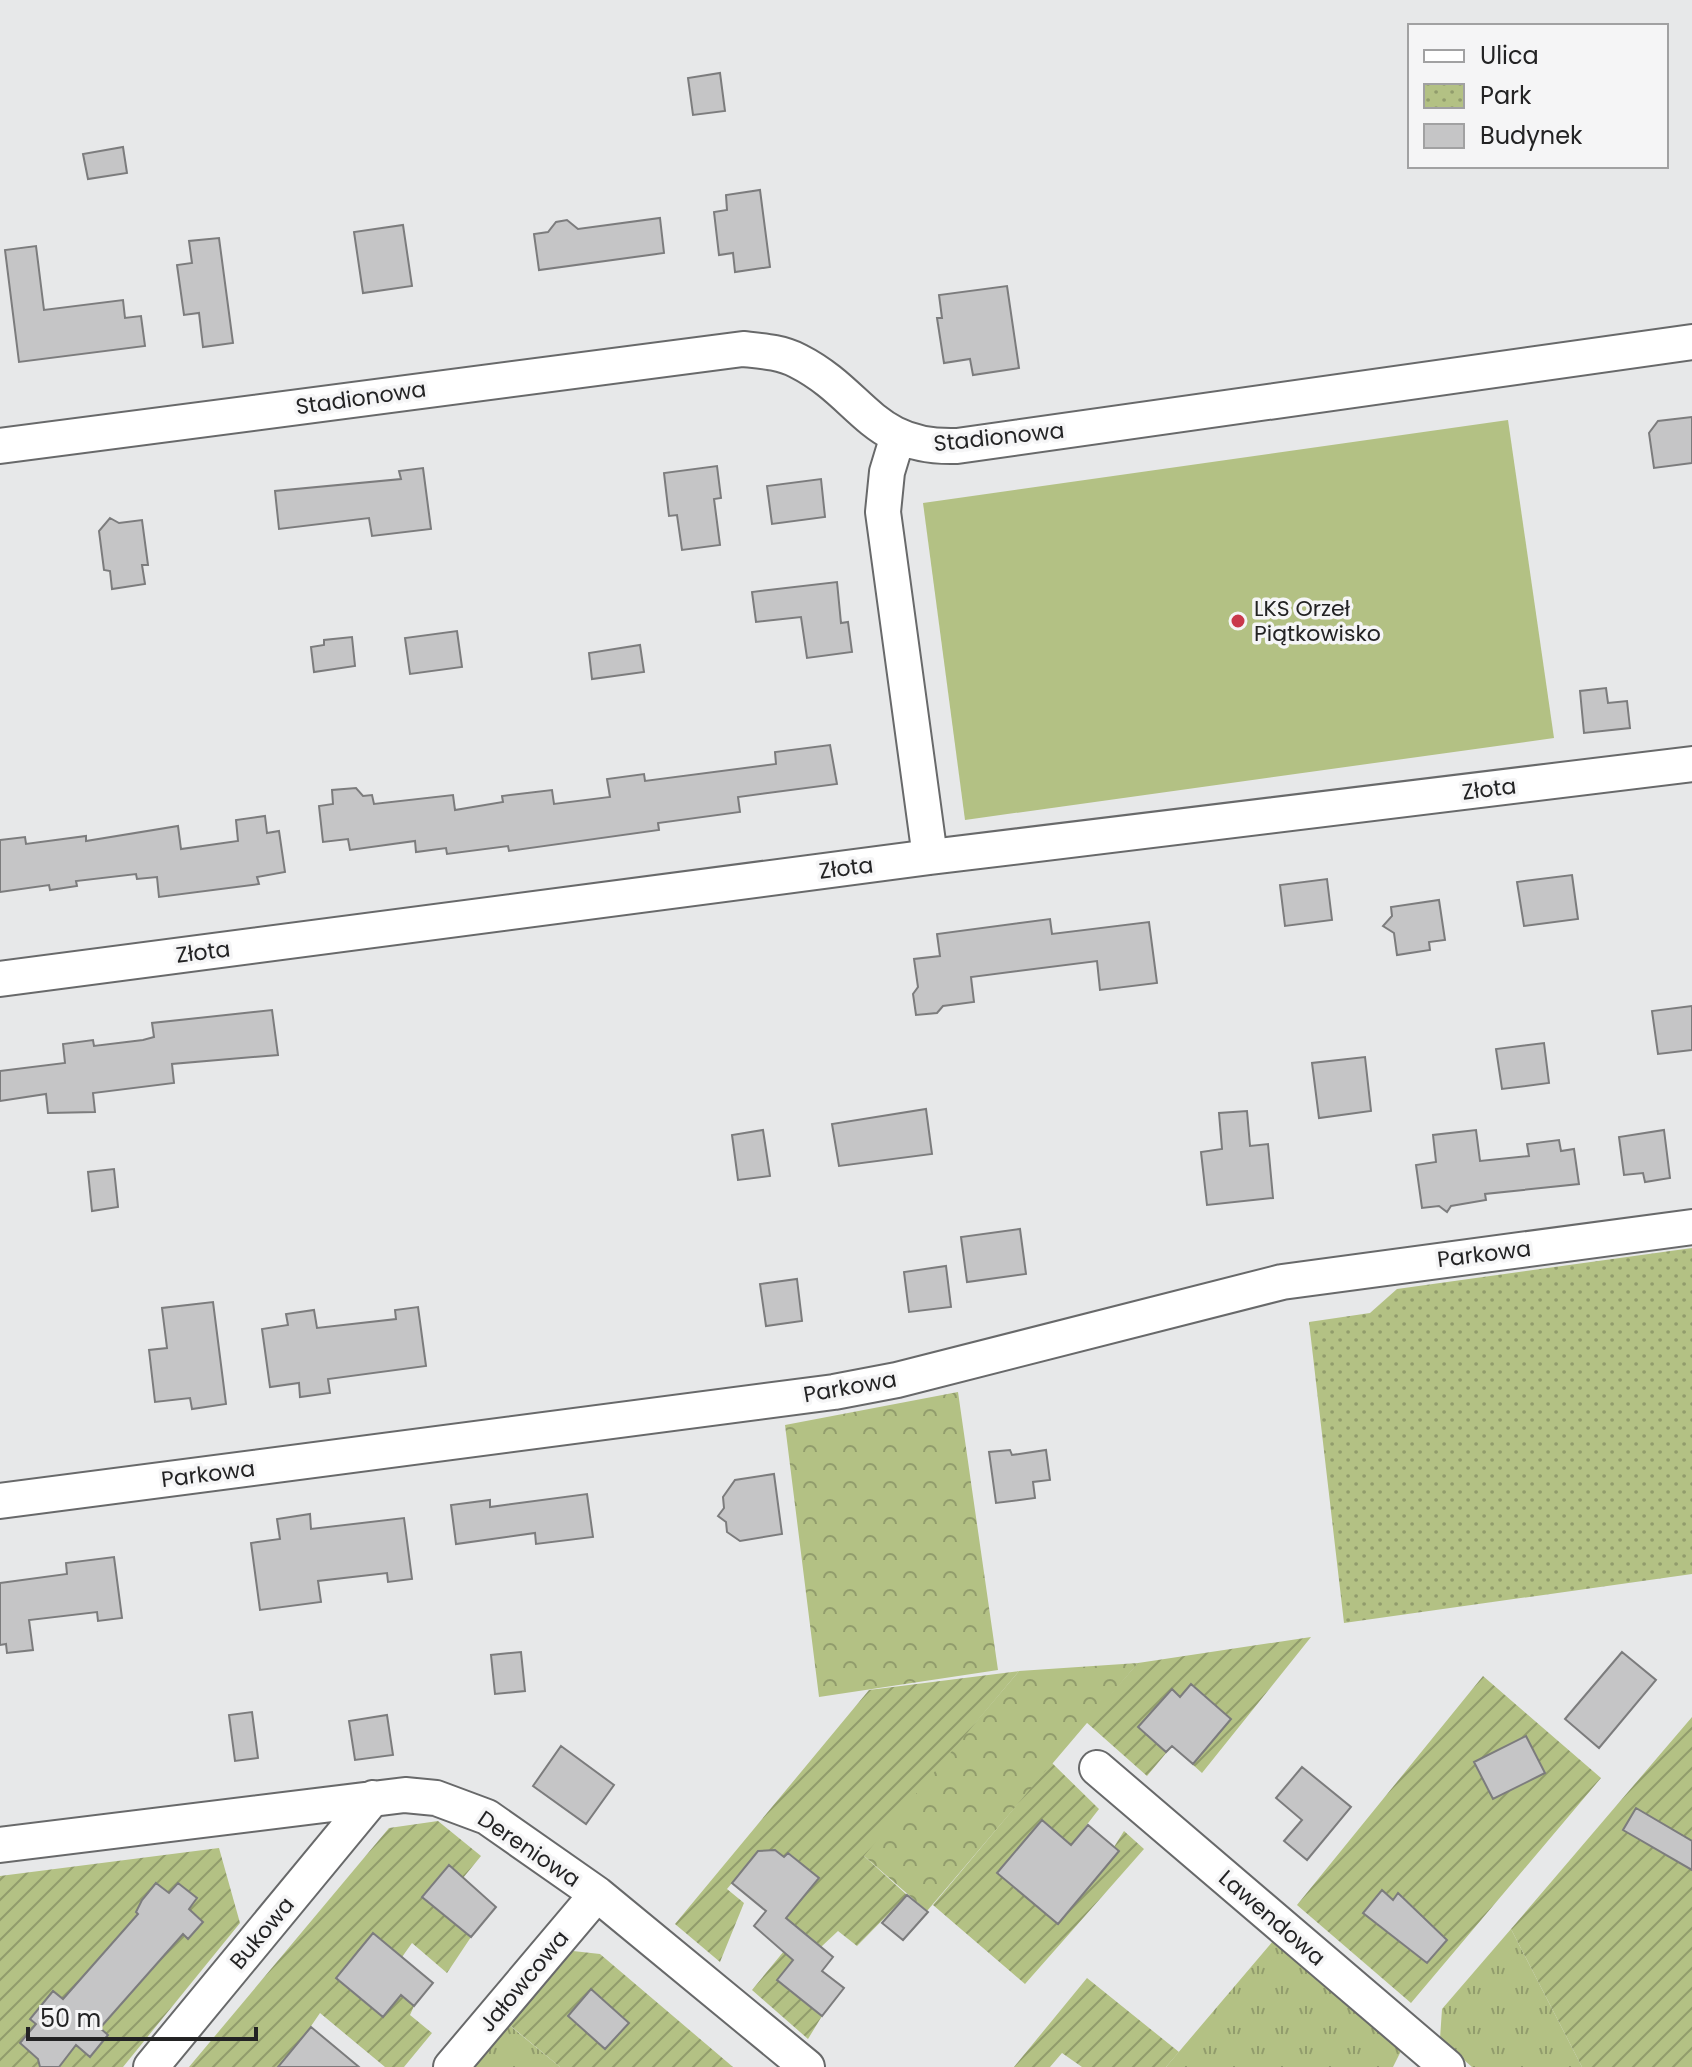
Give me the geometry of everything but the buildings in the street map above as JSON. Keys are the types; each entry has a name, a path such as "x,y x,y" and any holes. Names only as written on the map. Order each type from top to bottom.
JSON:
{"street":[{"name":"Stadionowa","path":"0,446 743,349 770,351 796,360 819,374 897,439 937,447 957,446 1692,342"},
{"path":"897,439 887,472 883,512 930,857"},
{"name":"Złota","path":"0,979 930,857 1692,764"},
{"name":"Parkowa","path":"0,1501 834,1392 897,1380 1282,1282 1692,1227"},
{"name":"Lawendowa","path":"1097,1768 1447,2067"},
{"name":"Dereniowa","path":"0,1845 405,1795 457,1804 487,1817 597,1894 804,2066"},
{"name":"Bukowa","path":"151,2067 373,1798"},
{"name":"Jałowcowa","path":"451,2067 597,1894"}],"green space":[{"name":"LKS Orzeł Piątkowisko","path":"1508,420 1554,738 965,820 923,503"},
{"path":"1692,1248 1692,1574 1344,1623 1309,1322 1370,1313 1397,1289"},
{"path":"958,1392 998,1670 819,1697 785,1425"},
{"path":"1311,1637 1202,1773 1172,1746 1147,1776 1086,1722 1138,1663"},
{"path":"1138,1663 927,1911 863,1855 1019,1671"},
{"path":"1019,1671 864,1856 907,1895 857,1946 838,1931 821,1947 810,1938 778,1979 822,2016 808,2039 752,1990 784,1951 769,1938 818,1878 789,1853 784,1857 775,1850 759,1851 727,1889 744,1903 720,1962 675,1924 869,1690"},
{"path":"1483,1676 1601,1778 1411,2003 1297,1905"},
{"path":"1692,1717 1692,2067 1582,2067 1511,1929"},
{"path":"1052,1763 1099,1809 1071,1845 1041,1820 998,1873 1058,1924 1118,1851 1114,1847 1124,1831 1144,1849 1025,1984 933,1905"},
{"path":"438,1821 481,1856 463,1878 448,1865 422,1897 471,1937 447,1973 412,1943 402,1957 373,1934 336,1978 383,2016 401,1995 414,2006 410,2015 432,2033 404,2067 385,2067 320,2013 283,2067 189,2067 389,1828"},
{"path":"219,1848 240,1923 123,2067 0,2067 0,1876"},
{"path":"1511,1929 1582,2067 1472,2067 1440,2039 1442,2009"},
{"path":"1273,1941 1401,2051 1393,2067 1166,2067"},
{"path":"564,1950 600,1954 733,2067 560,2067 506,2022"},
{"path":"1087,1978 1179,2052 1166,2067 1082,2067 1062,2053 1050,2067 1014,2067"},
{"path":"503,2020 560,2067 463,2067"}],"place":[{"name":"LKS Orzeł Piątkowisko","path":"1238,621"}]}
